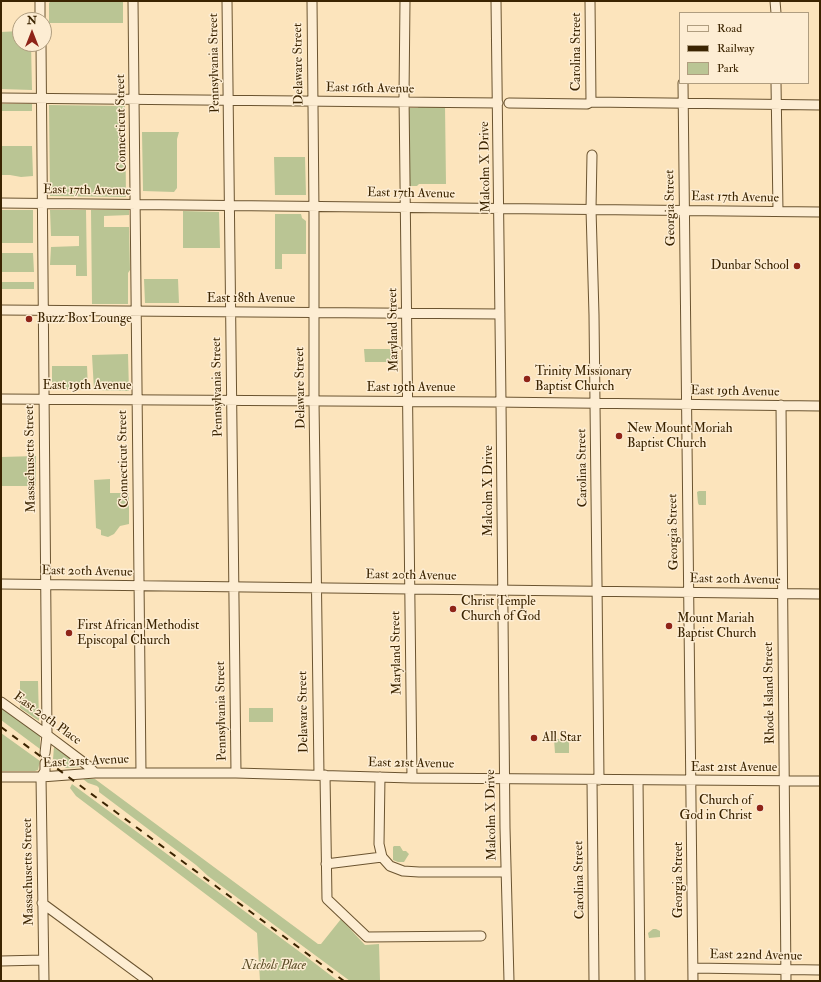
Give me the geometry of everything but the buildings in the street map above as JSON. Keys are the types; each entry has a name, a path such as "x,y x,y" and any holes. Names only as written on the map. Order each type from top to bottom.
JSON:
{"street":[{"path":"40,1 40,12"},
{"name":"Connecticut Street","path":"133,1 141,773"},
{"name":"Pennsylvania Street","path":"227,1 236,773"},
{"name":"Delaware Street","path":"312,1 316,588 326,899 366,937 481,936"},
{"name":"Maryland Street","path":"405,1 404,102 412,778"},
{"name":"Malcolm X Drive","path":"496,1 502,402 506,872 509,981"},
{"name":"Carolina Street","path":"590,1 591,102"},
{"path":"775,1 776,12"},
{"name":"Massachusetts Street","path":"41,52 47,735 45,753"},
{"name":"Georgia Street","path":"683,84 688,592 692,780 693,981"},
{"path":"776,84 778,211"},
{"name":"East 16th Avenue","path":"1,98 498,103"},
{"path":"509,103 587,104 591,102 820,105"},
{"name":"Carolina Street","path":"592,155 591,209 598,591 594,981"},
{"name":"East 17th Avenue","path":"1,202 820,212"},
{"name":"East 18th Avenue","path":"1,310 500,314"},
{"name":"East 19th Avenue","path":"1,399 407,401 820,406"},
{"name":"Rhode Island Street","path":"781,405 786,981"},
{"name":"East 20th Avenue","path":"1,584 820,594"},
{"name":"East 20th Place","path":"1,702 87,765 95,773"},
{"name":"Massachusetts Street","path":"44,981 41,778 45,771 45,764"},
{"name":"East 21st Avenue","path":"1,777 41,778 95,773 236,773 412,778 820,781"},
{"path":"380,777 379,844 382,857 390,866 403,871 419,872 506,872"},
{"path":"638,780 640,981"},
{"path":"326,864 382,857"},
{"path":"42,903 148,981"},
{"path":"1,960 43,960"},
{"name":"East 22nd Avenue","path":"693,968 820,970"}],"green space":[{"path":"51,1 123,1 123,23 52,23 52,12 49,12 49,3"},
{"path":"12,31 12,52 31,52 32,90 1,89 1,32"},
{"path":"1,104 32,104 32,111 1,111"},
{"path":"49,105 125,106 126,197 50,196"},
{"path":"419,106 445,106 446,184 419,184 417,186 409,186 408,108 418,108"},
{"path":"142,132 179,132 177,139 177,188 174,192 143,191"},
{"path":"1,146 32,146 33,176 21,177 1,175"},
{"path":"274,157 305,157 306,195 275,195"},
{"path":"1,210 33,210 33,243 1,243"},
{"path":"50,210 86,210 87,276 76,276 76,265 50,265 51,247 79,246 79,236 51,236"},
{"path":"91,210 129,210 129,215 104,216 104,227 129,227 130,270 128,273 128,304 92,304"},
{"path":"183,211 219,212 220,248 183,248"},
{"path":"275,214 301,214 302,218 306,221 306,254 282,254 282,269 275,269"},
{"path":"1,253 33,253 34,272 1,272"},
{"path":"144,279 178,279 179,303 145,303"},
{"path":"1,282 34,282 34,289 1,289"},
{"path":"364,349 398,349 399,362 365,362"},
{"path":"128,354 129,391 94,390 92,355"},
{"path":"52,366 87,366 88,390 52,390"},
{"path":"36,456 36,486 1,486 1,457"},
{"path":"110,479 110,493 129,493 129,524 120,526 114,534 108,537 101,535 101,530 96,528 94,480"},
{"path":"706,491 706,505 699,505 698,503 697,492"},
{"path":"20,681 38,681 39,721 20,708"},
{"path":"1,707 40,736 40,749 1,720"},
{"path":"249,708 273,708 273,722 249,722"},
{"path":"1,733 40,761 38,770 1,771"},
{"path":"554,739 569,739 569,753 555,753"},
{"path":"54,747 81,767 66,768 53,759"},
{"path":"83,779 95,779 318,944 321,944 341,919 365,945 379,944 380,980 414,981 350,981 208,876 196,865 99,792 99,788 97,786 88,783"},
{"name":"Nichols Place","path":"72,784 338,981 260,981 257,933 76,796 70,788"},
{"path":"394,846 400,846 403,851 406,851 409,854 404,862 393,860"},
{"path":"653,929 660,931 660,937 649,938 648,933"}],"railway":[{"path":"1,727 344,981"}],"place":[{"name":"Dunbar School","path":"797,266"},
{"name":"Buzz Box Lounge","path":"29,319"},
{"name":"Trinity Missionary Baptist Church","path":"527,379"},
{"name":"New Mount Moriah Baptist Church","path":"619,436"},
{"name":"Christ Temple Church of God","path":"453,609"},
{"name":"Mount Mariah Baptist Church","path":"669,626"},
{"name":"First African Methodist Episcopal Church","path":"69,633"},
{"name":"All Star","path":"534,738"},
{"name":"Church of God in Christ","path":"760,808"}]}
